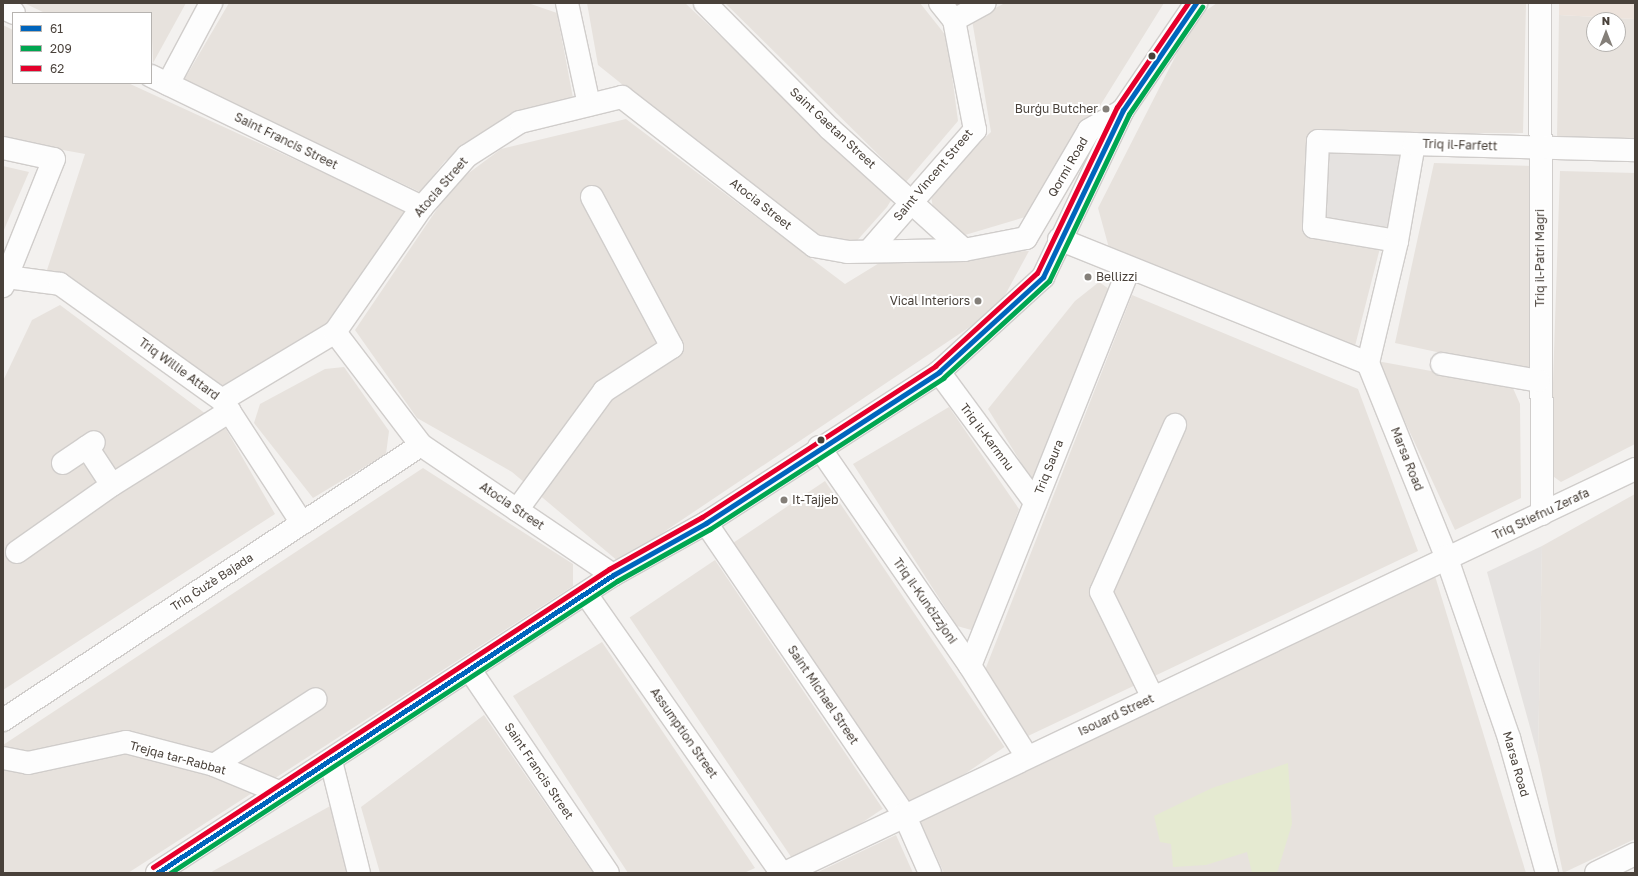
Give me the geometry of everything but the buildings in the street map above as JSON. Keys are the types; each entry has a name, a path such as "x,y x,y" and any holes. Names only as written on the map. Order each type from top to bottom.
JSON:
{"street":[{"path":"160,80 211,3"},
{"name":"Saint Gaetan Street","path":"705,3 829,128 912,199 964,250"},
{"name":"Saint Vincent Street","path":"869,251 912,199 975,130 954,20 940,3"},
{"path":"954,20 985,3"},
{"path":"157,873 279,792 332,761 613,575 706,523 819,447 939,372 1043,277 1059,239 1123,110 1196,3"},
{"name":"Triq il-Patri Magri","path":"1540,3 1539,381 1542,514"},
{"path":"566,4 589,105"},
{"name":"Saint Francis Street","path":"160,80 422,206"},
{"name":"Atocia Street","path":"613,575 421,445 335,332 422,206 467,156 520,122 622,97 814,246 847,252 964,250 1026,238"},
{"name":"Qormi Road","path":"1026,238 1089,130 1123,110"},
{"path":"1397,241 1314,227 1318,141 1414,144"},
{"name":"Triq il-Farfett","path":"1368,363 1397,241 1414,144 1635,150"},
{"path":"3,148 54,159 5,281"},
{"path":"517,510 604,391 672,347 592,197"},
{"path":"1059,239 1129,269 1368,363"},
{"name":"Triq Saura","path":"970,666 1129,269"},
{"name":"Triq Willie Attard","path":"5,281 60,284 226,405 302,523"},
{"path":"18,552 226,405 335,332"},
{"name":"Marsa Road","path":"1368,363 1446,556 1509,738 1547,873"},
{"path":"1442,364 1539,381"},
{"name":"Triq il-Karmnu","path":"939,372 1035,502"},
{"path":"1153,698 1101,592 1175,425"},
{"path":"63,462 90,444 112,485"},
{"name":"Triq Ġużè Bajada","path":"3,720 421,445"},
{"name":"Triq il-Kunċizzjoni","path":"819,447 970,666 1027,757"},
{"name":"Triq Stiefnu Zerafa","path":"1446,556 1542,514 1635,469"},
{"name":"Saint Michael Street","path":"706,523 904,814 930,873"},
{"name":"Isouard Street","path":"785,873 904,814 1153,698 1446,556"},
{"name":"Assumption Street","path":"586,594 781,873"},
{"name":"Saint Francis Street","path":"470,670 608,873"},
{"path":"214,765 316,699"},
{"name":"Trejqa tar-Rabbat","path":"3,758 28,763 126,742 214,765 279,792"},
{"path":"332,761 359,873"},
{"path":"1596,873 1635,854"}],"shaded area":[{"path":"24,3 186,3 153,63 152,12 43,12"},
{"path":"229,3 528,3 557,13 573,98 512,117 445,161 420,192 184,80"},
{"path":"587,3 685,3 893,197 887,207 854,244 820,243 598,65"},
{"path":"725,3 920,3 947,37 958,121 906,182"},
{"path":"1005,3 1164,3 1032,215 965,235 933,208 930,190 991,132 972,20"},
{"path":"1217,3 1526,3 1523,133 1311,134 1302,232 1380,248 1355,346 1109,248 1098,208 1195,18"},
{"path":"1559,3 1635,3 1635,19 1626,19 1626,12 1586,12 1586,16 1559,15"},
{"path":"1559,15 1586,16 1586,52 1626,52 1626,19 1635,19 1635,139 1557,138"},
{"path":"3,25 12,30 12,84 130,84 407,211 330,323 224,387 70,277 47,270 85,154 3,139"},
{"path":"626,119 845,284 889,257 1029,251 998,308 619,562 512,472 417,418 355,330 454,184 501,149"},
{"path":"1325,148 1407,150 1390,232 1320,220"},
{"path":"1434,163 1536,166 1530,372 1395,343"},
{"path":"3,166 29,172 3,232"},
{"path":"1560,171 1635,173 1635,444 1561,482 1550,474"},
{"path":"1099,282 1112,291 1033,482 988,409 1075,301"},
{"path":"1132,295 1358,389 1418,551 1028,736 985,670"},
{"path":"60,305 226,429 275,514 3,690 3,381 32,320"},
{"path":"1377,361 1512,386 1520,404 1521,498 1455,530"},
{"path":"344,367 389,431 386,454 313,498 254,423 260,404 325,369"},
{"path":"949,407 1019,509 975,631 957,626 853,464"},
{"path":"423,468 573,564 573,586 128,873 3,873 3,745"},
{"path":"825,481 1005,747 912,809 733,543"},
{"path":"1635,494 1635,839 1563,873 1538,756 1542,546"},
{"path":"1542,546 1538,756 1487,572"},
{"path":"715,560 883,809 797,866 630,618"},
{"path":"1435,576 1526,873 944,873 920,822"},
{"path":"602,642 755,868 744,873 628,873 513,696"},
{"path":"484,715 593,873 380,873 361,807"},
{"path":"332,805 347,873 211,873 213,871"},
{"path":"896,835 913,873 816,873"}],"green space":[{"path":"1288,763 1292,824 1277,873 1252,873 1247,852 1206,865 1173,867 1171,844 1160,842 1154,816 1212,788"}],"transit line":[{"name":"62","path":"153,867 609,569 702,517 935,366 1037,273 1117,107 1188,3"},
{"name":"61","path":"157,873 613,575 706,523 939,372 1043,277 1123,110 1196,3"},
{"name":"209","path":"170,873 617,581 710,529 943,378 1049,281 1129,114 1202,7"}],"place":[{"name":"Burġu Butcher","path":"1106,109"},
{"name":"Bellizzi","path":"1088,277"},
{"name":"Vical Interiors","path":"978,301"},
{"name":"It-Tajjeb","path":"784,500"}]}
